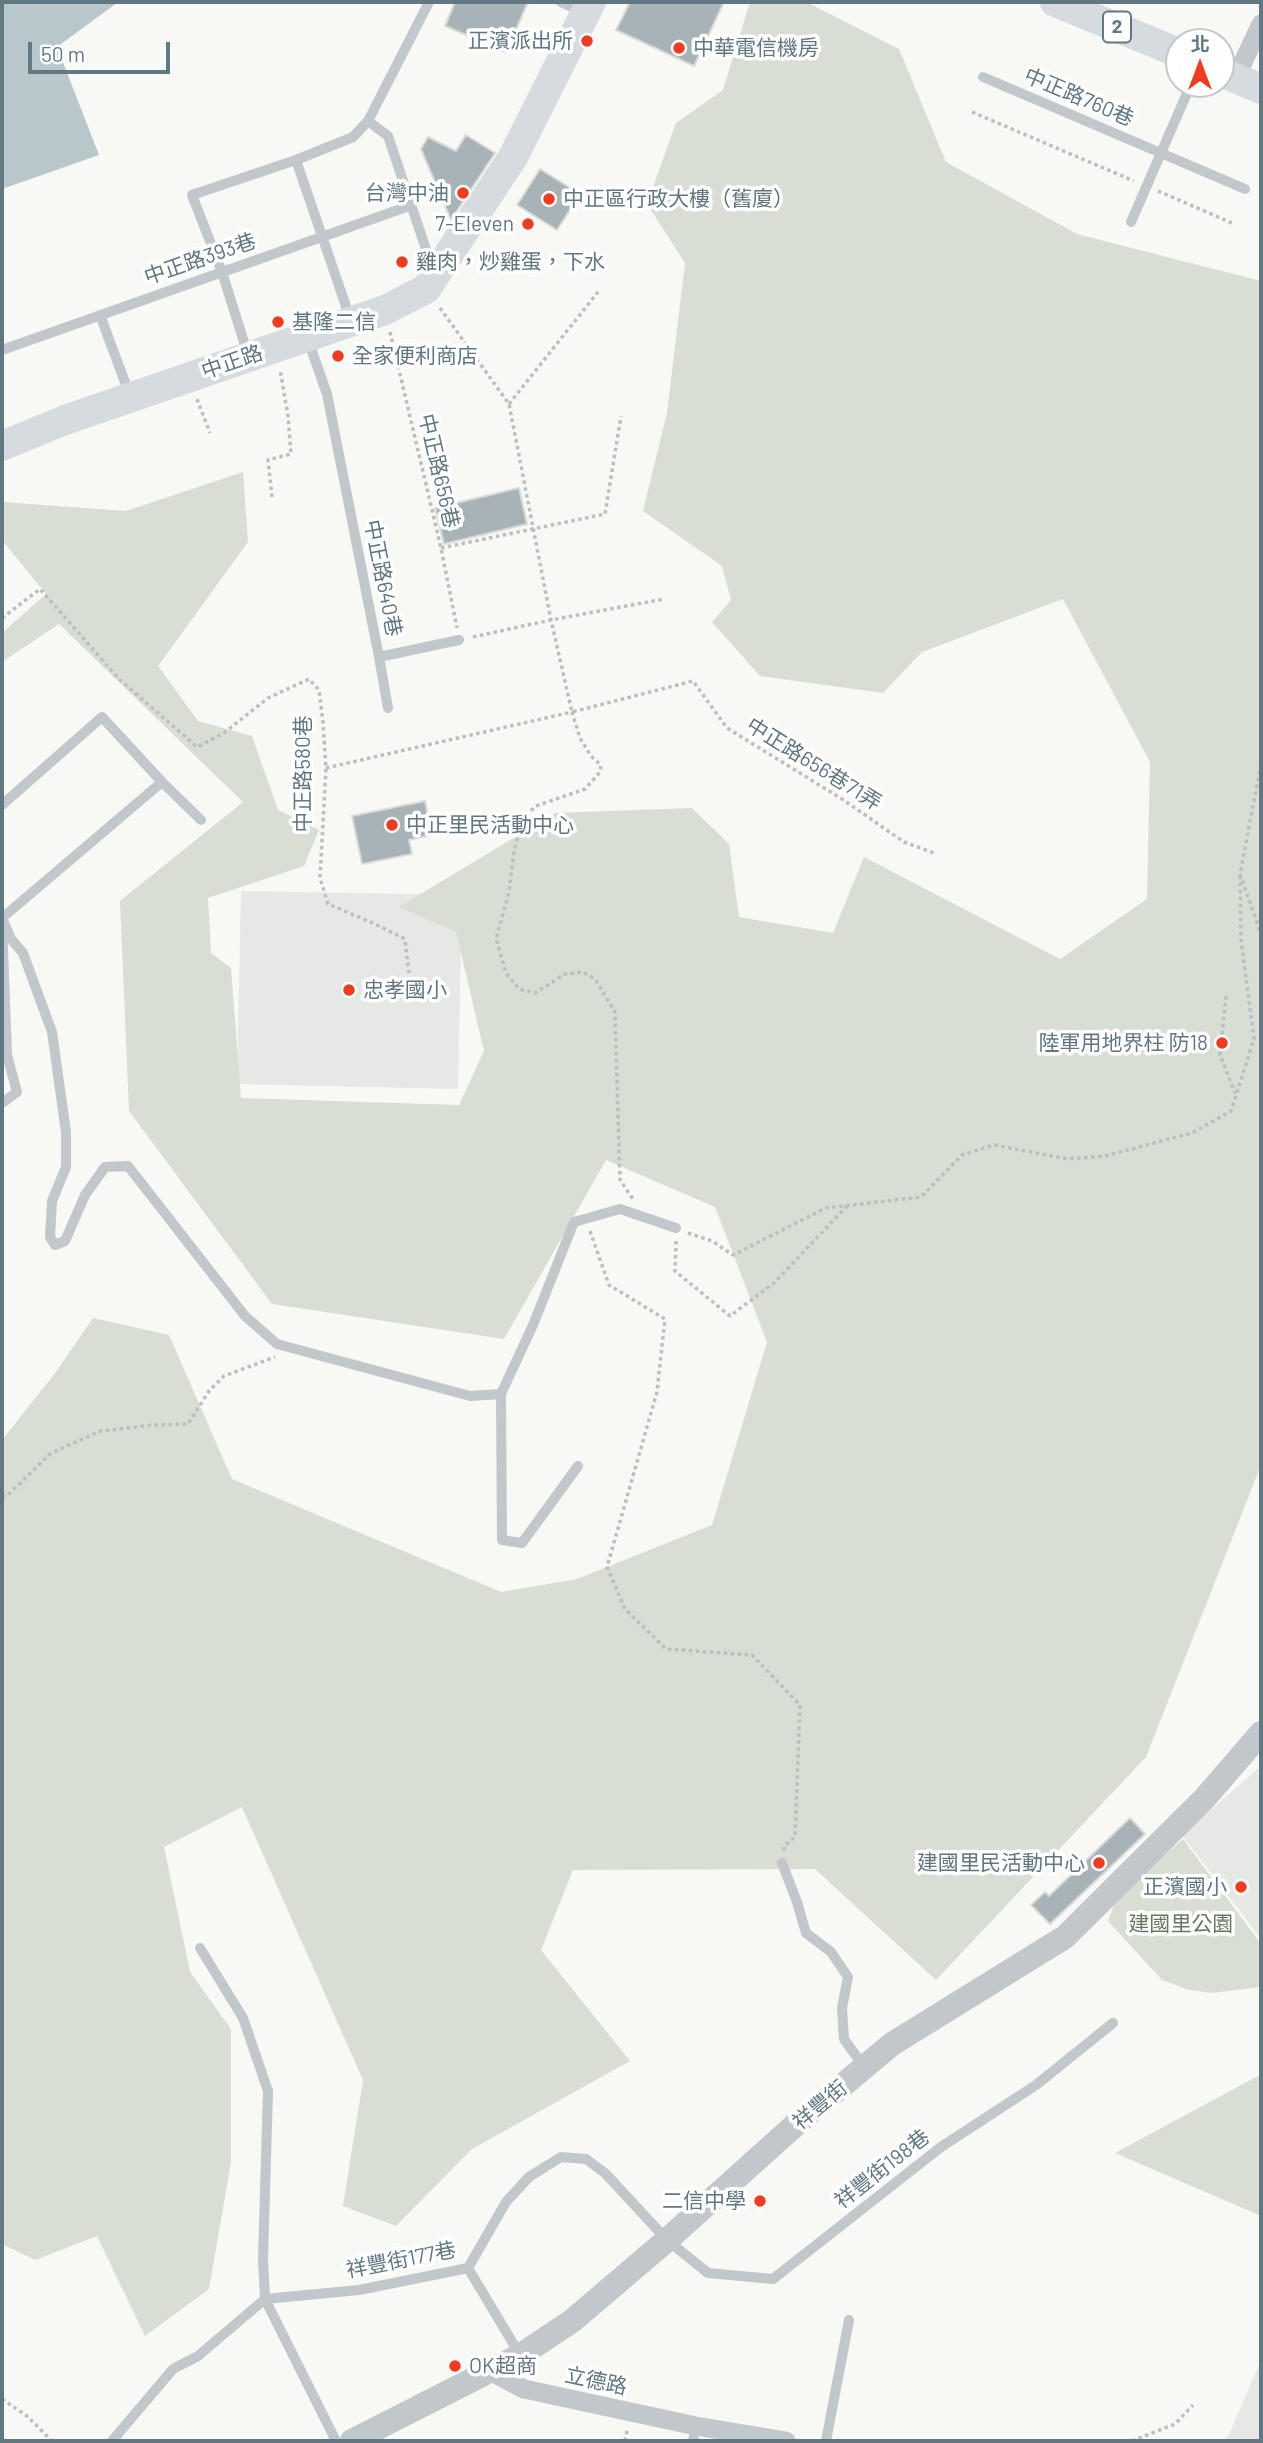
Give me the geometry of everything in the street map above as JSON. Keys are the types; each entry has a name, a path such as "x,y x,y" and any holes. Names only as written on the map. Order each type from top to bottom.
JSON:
{"main road":[{"name":"2","path":"1055,2 1165,47"},
{"path":"430,283 513,157 579,6"},
{"name":"中正路","path":"2,446 65,420 385,310 430,283"}],"street":[{"path":"1239,80 1261,24"},
{"name":"祥豐街","path":"352,2441 521,2355 572,2321 667,2241 794,2126 892,2044 1065,1937 1203,1799 1261,1733"},
{"name":"立德路","path":"490,2371 524,2389 695,2433 786,2441"}],"lane":[{"path":"248,356 222,272 191,195 296,160 353,137 368,121 429,2"},
{"name":"中正路760巷","path":"983,76 1245,189"},
{"path":"1131,222 1185,98"},
{"path":"368,121 388,136 412,205 430,283"},
{"path":"296,160 351,321"},
{"name":"中正路393巷","path":"2,350 412,205"},
{"path":"100,315 130,397"},
{"name":"中正路640巷","path":"307,336 327,394 379,657 459,640"},
{"path":"379,657 388,708"},
{"path":"2,804 102,717 201,820"},
{"path":"2,918 162,782"},
{"path":"2,918 8,1055 17,1092 2,1103"},
{"path":"2,918 11,939 23,953 52,1032 66,1132 66,1167 52,1201 50,1237 55,1245 65,1241 85,1195 105,1167 128,1166 244,1316 277,1344 470,1396 501,1394"},
{"path":"578,1466 522,1543 502,1540 501,1394 533,1325 574,1222 620,1209 676,1228"},
{"path":"782,1863 806,1933 831,1952 848,1977 842,2008 844,2039 864,2068"},
{"path":"200,1948 243,2018 268,2091 263,2259 265,2299 336,2441"},
{"name":"祥豐街198巷","path":"667,2241 708,2273 773,2279 942,2147 1036,2085 1113,2023"},
{"name":"祥豐街177巷","path":"265,2299 359,2290 468,2268 506,2202 528,2177 561,2158 586,2159 605,2173 667,2241"},
{"path":"468,2268 521,2355"},
{"path":"112,2441 173,2369 198,2356 265,2299"},
{"path":"826,2441 849,2320"}],"path":[{"path":"972,112 1232,223"},
{"path":"430,283 509,404 551,620 572,712 580,738 591,756 601,765 600,772 585,789 536,806 524,817 514,851 509,892 496,939 506,973 519,989 535,993 565,974 583,972 595,979 615,1012 620,1180 647,1218"},
{"path":"509,404 598,292"},
{"name":"中正路656巷","path":"385,310 441,548 459,640"},
{"path":"272,497 268,460 291,454 288,416 276,347"},
{"path":"189,377 210,433"},
{"path":"441,548 605,513 621,415"},
{"name":"中正路580巷","path":"2,618 40,589 119,679 197,747 224,733 268,698 309,679 319,690 326,768 320,878 328,904 405,939 409,973"},
{"path":"459,640 664,599"},
{"name":"中正路656巷71弄","path":"572,712 693,681 727,728 842,799 904,842 934,853"},
{"path":"326,768 572,712"},
{"path":"847,1206 774,1283 730,1316 675,1271 676,1228 712,1241 733,1255 826,1208 921,1196 962,1155 994,1146 1068,1159 1105,1156 1192,1133 1231,1111 1254,1039 1241,940 1240,874 1261,764"},
{"path":"1240,874 1261,934"},
{"path":"1226,996 1220,1055 1236,1096"},
{"path":"586,1218 609,1285 665,1319 657,1392 607,1567 625,1609 666,1648 752,1655 800,1705 795,1837 785,1846 782,1863"},
{"path":"2,1496 7,1496 51,1453 101,1431 188,1424 209,1391 224,1376 281,1355"},
{"path":"2,2399 27,2416 52,2441"},
{"path":"1132,2441 1175,2424 1193,2405"}],"shaded area":[{"path":"2,2 118,2 57,47 99,155 2,189"},
{"name":"忠孝國小","path":"241,891 462,895 458,1089 237,1084"},
{"name":"正濱國小","path":"1261,1766 1261,1939 1182,1835"},
{"path":"1261,2360 1261,2441 1226,2441"}],"green space":[{"path":"750,2 806,2 899,49 946,162 1077,234 1261,281 1261,1465 1146,1757 936,1980 815,1869 573,1870 541,1950 630,2061 472,2149 396,2226 343,2206 363,2080 242,1807 164,1847 190,1972 231,2029 231,2162 209,2289 145,2336 97,2236 35,2260 2,2244 2,1440 56,1372 93,1318 169,1335 232,1479 501,1592 577,1579 712,1525 767,1342 715,1207 606,1160 504,1339 272,1304 129,1111 120,901 243,802 59,624 2,662 2,633 46,594 2,540 3,502 126,511 243,472 248,542 158,666 198,721 252,736 278,810 319,830 304,866 208,898 211,953 231,968 241,1098 459,1105 484,1051 456,932 399,907 555,813 692,808 729,844 739,917 833,933 864,857 1060,959 1147,899 1150,762 1063,599 922,652 883,693 760,676 712,622 731,600 722,566 643,511 667,413 685,263 647,204 676,123 723,90"},
{"name":"建國里公園","path":"1183,1839 1261,1944 1261,1987 1212,1993 1189,1990 1162,1980 1108,1921 1117,1897"},
{"path":"1261,2076 1261,2216 1115,2153 1256,2077"}],"building":[{"path":"455,2 528,2 506,52 445,26"},
{"name":"中華電信機房","path":"630,2 724,2 694,66 616,30"},
{"name":"台灣中油","path":"466,135 495,153 451,220 421,149 428,137 456,151"},
{"name":"中正區行政大樓（舊廈）","path":"540,169 580,194 557,230 517,205"},
{"path":"519,488 527,524 444,544 435,508"},
{"name":"中正里民活動中心","path":"425,801 432,835 409,840 412,854 362,864 352,816"},
{"name":"建國里民活動中心","path":"1130,1818 1145,1834 1050,1924 1031,1905 1045,1892 1049,1896"}],"place":[{"name":"正濱派出所","path":"587,41"},
{"name":"中華電信機房","path":"679,48"},
{"name":"台灣中油","path":"463,193"},
{"name":"中正區行政大樓（舊廈）","path":"549,199"},
{"name":"7-Eleven","path":"528,224"},
{"name":"雞肉，炒雞蛋，下水","path":"402,262"},
{"name":"基隆二信","path":"278,322"},
{"name":"全家便利商店","path":"338,356"},
{"name":"中正里民活動中心","path":"392,825"},
{"name":"忠孝國小","path":"349,990"},
{"name":"陸軍用地界柱 防18","path":"1222,1043"},
{"name":"建國里民活動中心","path":"1099,1863"},
{"name":"正濱國小","path":"1241,1887"},
{"name":"二信中學","path":"760,2201"},
{"name":"OK超商","path":"455,2366"}]}
